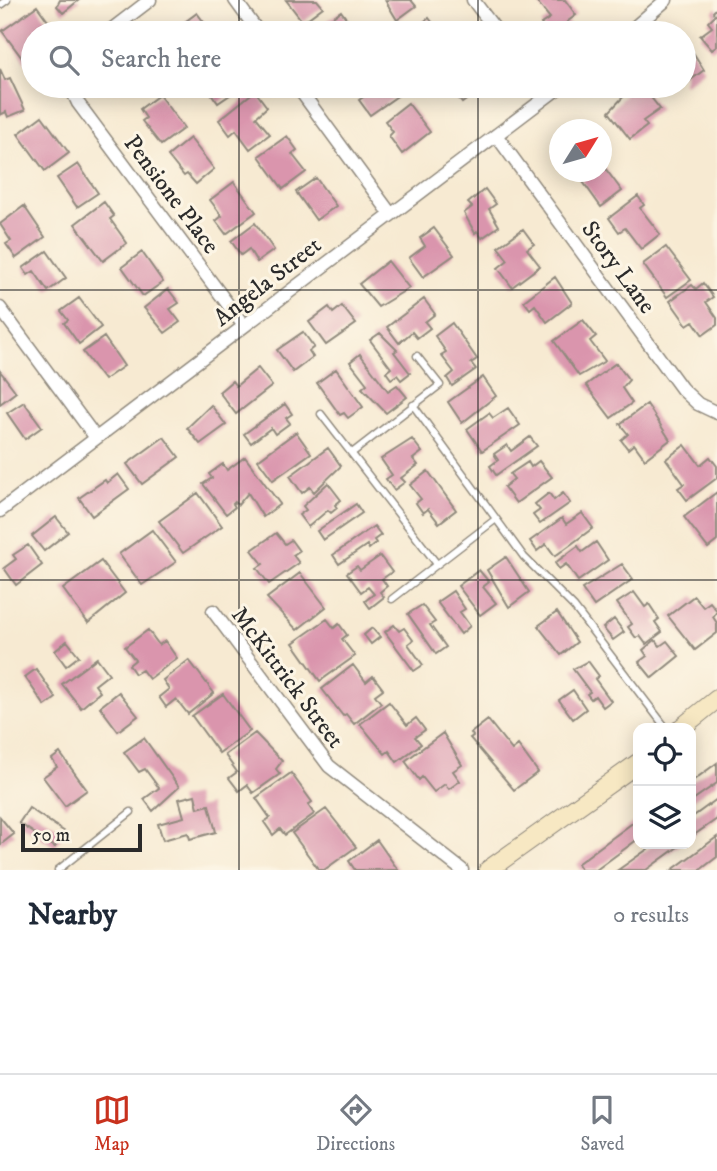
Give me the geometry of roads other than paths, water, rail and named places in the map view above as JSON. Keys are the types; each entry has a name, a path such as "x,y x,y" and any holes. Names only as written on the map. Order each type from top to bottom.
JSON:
{"main road":[{"path":"687,723 717,699"},
{"path":"488,870 633,766"}],"street":[{"path":"123,21 150,0"},
{"path":"235,0 250,21"},
{"path":"473,0 489,21"},
{"path":"642,21 666,0"},
{"name":"Pensione Place","path":"76,98 244,326"},
{"path":"307,98 390,213"},
{"name":"Angela Street","path":"0,511 390,213 546,98"},
{"name":"Story Lane","path":"496,135 682,389 698,404 717,413"},
{"path":"0,308 96,438"},
{"name":"McKittrick Street","path":"213,611 329,766 462,870"}],"lane":[{"path":"0,5 7,0"},
{"path":"352,453 440,385 417,356"},
{"path":"413,405 524,557 574,607 662,723"},
{"path":"321,414 438,564"},
{"path":"392,599 496,519"},
{"path":"58,870 131,812"}]}
